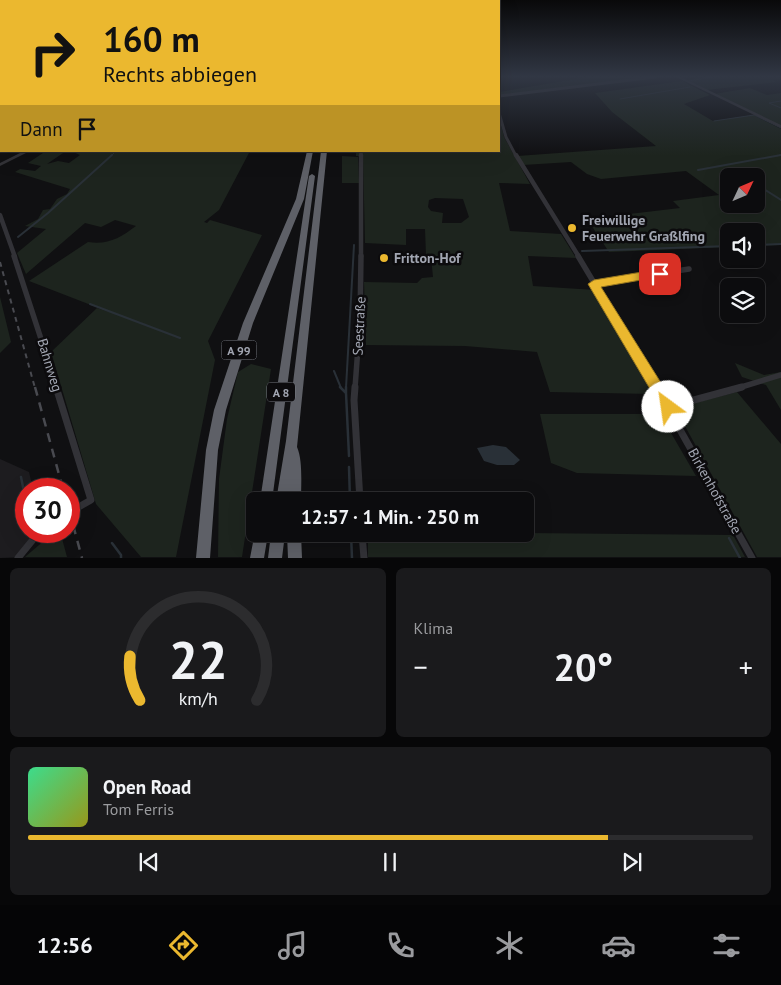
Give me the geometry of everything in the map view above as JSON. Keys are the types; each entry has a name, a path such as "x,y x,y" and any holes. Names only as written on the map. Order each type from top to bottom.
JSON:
{"highway":[{"name":"A 99","path":"203,558 212,450 220,410 248,323 300,199 310,152"},
{"name":"A 8","path":"267,492 315,152"},
{"name":"A 8","path":"284,492 292,441 324,152"},
{"path":"292,441 295,492"},
{"path":"257,558 260,542"},
{"path":"275,558 277,542"},
{"path":"294,542 295,558"}],"street":[{"path":"730,103 781,127"},
{"name":"Birkenhofstraße","path":"500,117 506,138 524,170 577,254 668,407 752,558"},
{"path":"0,165 26,152"},
{"name":"Seestraße","path":"359,492 354,400 360,320 361,152"},
{"name":"Bahnweg","path":"0,215 30,300 91,500 80,506"},
{"path":"594,284 689,269"},
{"path":"668,407 694,402 746,384 781,375"},
{"path":"363,542 364,558"},
{"path":"18,558 30,543"}],"shaded area":[{"path":"604,103 687,103 684,104 713,121 753,115 781,129 781,245 765,246 765,223 720,223 720,247 609,252 587,219 680,208 673,201 719,195 686,171 601,179 587,174 571,162 523,165 517,156 656,146 612,112"},
{"path":"733,103 781,103 781,126"},
{"path":"500,121 504,137 530,184 499,183 510,231 561,234 576,258 528,256 533,286 595,290 653,394 550,392 537,352 465,346 366,345 364,282 417,283 422,278 433,277 431,257 426,255 425,229 406,229 406,245 365,243 363,156 356,156 356,152 500,152","holes":["435,198 463,199 469,217 461,223 442,223 443,213 431,211 428,207 429,200"]},
{"path":"44,152 65,152 47,164 58,161 69,163 80,155 73,152 249,152 219,210 204,222 207,223 210,220 262,235 208,341 215,360 176,557 141,557 96,504 51,352 97,308 109,312 29,281 88,242 95,243 114,240 136,226 115,220 101,227 85,223 26,274 17,253 46,229 25,226 38,219 43,210 50,209 57,199 67,194 70,189 15,172 20,169 35,171 41,166 28,163"},
{"path":"342,156 358,157 359,183 342,183"},
{"path":"0,297 11,342 0,353"},
{"path":"735,363 764,375 781,372 781,410 766,385 742,377"},
{"path":"251,364 271,369 252,492 246,492 246,531 242,557 218,557 219,479 227,419 238,372"},
{"path":"737,392 781,444 781,557 757,557 675,408"},
{"path":"540,414 660,414 696,476 577,473 551,463"},
{"path":"493,445 506,447 520,460 514,465 497,465 484,461 477,448"},
{"path":"0,459 29,472 30,478 15,478 15,543 33,543 22,557 0,558"},
{"path":"534,533 733,535 745,557 368,557 368,542 534,542"},
{"path":"42,543 63,543 67,557 25,557"}],"waterway":[{"path":"769,103 781,108"},
{"path":"714,121 754,115 781,128"},
{"path":"112,155 115,152"},
{"path":"18,237 48,213 112,155"},
{"path":"698,170 781,155 776,156"},
{"path":"765,190 781,200"},
{"path":"765,245 781,244"},
{"path":"346,388 354,245"},
{"path":"582,251 720,246"},
{"path":"90,304 180,338"},
{"path":"334,371 341,388"},
{"path":"341,388 346,393"},
{"path":"346,388 346,393"},
{"path":"346,393 349,456"},
{"path":"349,467 350,492"},
{"path":"729,538 740,558"},
{"path":"351,542 352,558"},
{"path":"112,543 121,555 121,558"}],"railway":[{"path":"0,262 35,388"},
{"path":"35,387 60,478"},
{"path":"78,543 82,558"}],"place":[{"name":"Freiwillige Feuerwehr Graßlfing","path":"572,228"},
{"name":"Fritton-Hof","path":"384,258"}],"route":[{"path":"660,274 594,284 668,407"}]}
